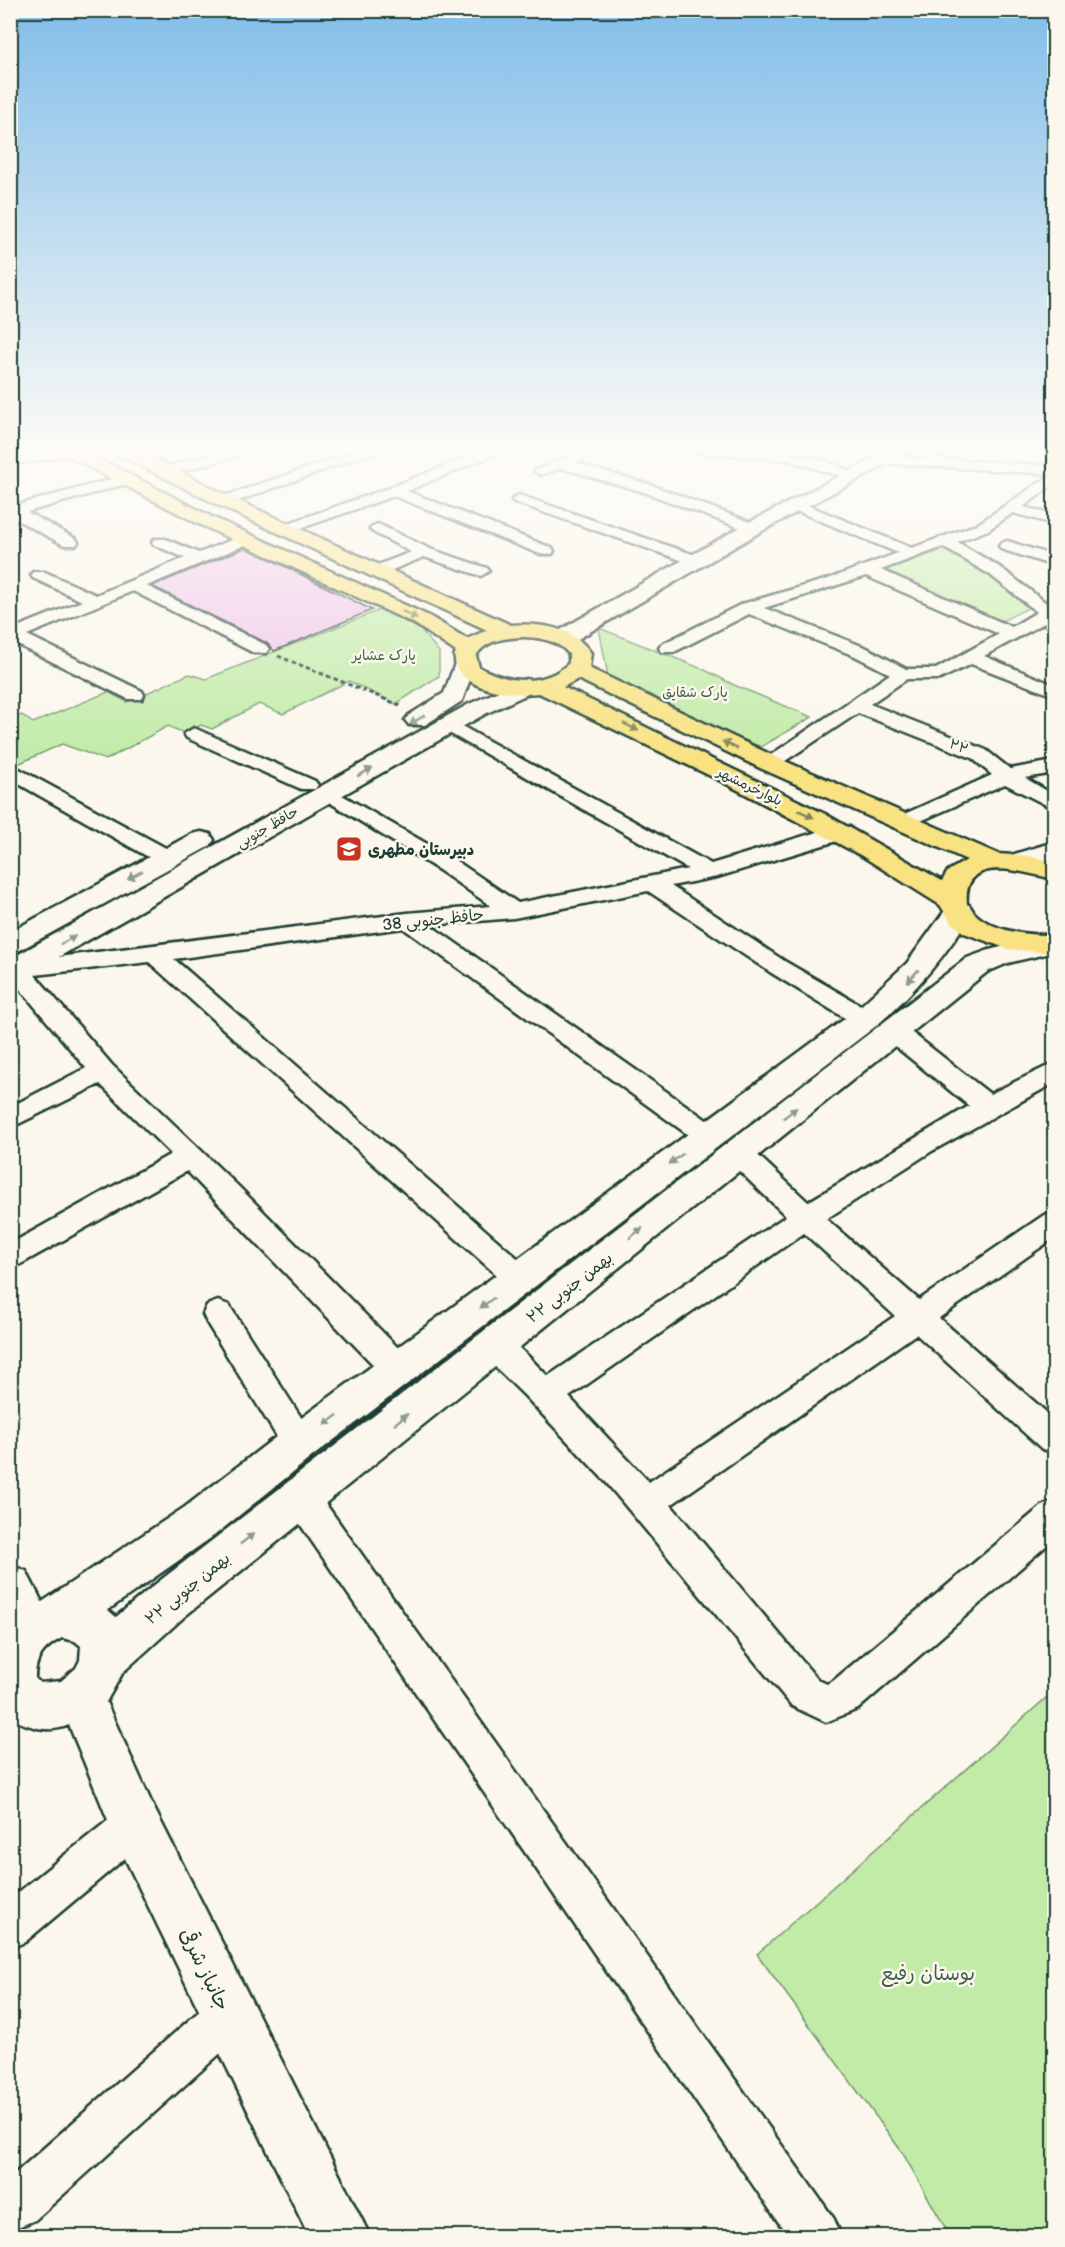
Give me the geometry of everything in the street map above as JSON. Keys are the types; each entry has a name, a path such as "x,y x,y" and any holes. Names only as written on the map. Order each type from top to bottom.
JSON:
{"main road":[{"path":"274,552 405,611 462,650 469,670 486,680 533,686 561,679 576,670 582,659 580,653 563,638 539,632 508,632 483,638 462,650"},
{"path":"335,552 508,632"},
{"path":"462,650 484,628 484,621"},
{"name":"بلوارخرمشهر","path":"576,670 769,764 944,842 1006,862 1054,872"},
{"name":"بلوارخرمشهر","path":"533,686 597,710 842,832 911,872 956,906 968,921 992,936 1019,944 1051,945"},
{"path":"597,710 595,701 603,696 628,695"},
{"path":"911,872 933,872 950,866 955,857 944,842"},
{"path":"956,906 952,891 955,881 963,873 975,866 1006,862"}],"street":[{"path":"183,552 198,558"},
{"path":"12,635 214,552"},
{"path":"376,571 424,552 481,571"},
{"path":"672,552 698,561"},
{"path":"563,638 713,552"},
{"path":"668,648 748,608 867,570 909,552"},
{"path":"748,608 861,652 903,674 940,674 1012,633 1052,615 994,571 962,552"},
{"path":"1025,552 1054,561"},
{"path":"867,570 1012,633"},
{"path":"39,575 94,600"},
{"path":"135,586 260,649"},
{"path":"12,635 135,694"},
{"path":"462,650 454,696 478,701 477,709"},
{"path":"970,657 1054,691"},
{"path":"769,764 903,674"},
{"name":"حافظ جنوبی","path":"13,962 437,720 477,709 533,686"},
{"name":"حافظ جنوبی","path":"437,720 454,696"},
{"name":"۲۲","path":"855,705 979,754 1006,776 1054,803"},
{"path":"437,720 709,872"},
{"path":"194,734 318,789 447,866 514,911"},
{"path":"900,823 1006,776 1054,767"},
{"path":"10,770 166,858"},
{"name":"حافظ جنوبی","path":"13,962 166,858 318,789"},
{"name":"حافظ جنوبی 38","path":"13,962 154,954 407,920 514,911 709,872 842,832"},
{"path":"1006,862 1054,850"},
{"path":"653,884 778,967 879,1025 987,1106"},
{"name":"۲۲ بهمن جنوبی","path":"58,1695 169,1601 738,1153 879,1025 906,984 940,942 956,906"},
{"path":"407,920 708,1135"},
{"path":"940,942 977,953 984,962"},
{"name":"۲۲ بهمن جنوبی","path":"30,1640 200,1521 299,1443 708,1135 879,1025 984,962 999,956 1051,945"},
{"path":"154,954 520,1278"},
{"path":"13,962 103,1071 190,1156 398,1369"},
{"path":"10,1119 103,1071"},
{"path":"547,1394 805,1217 987,1106 1054,1072"},
{"path":"738,1153 805,1217 1054,1439"},
{"path":"10,1258 190,1156"},
{"path":"646,1503 1054,1223"},
{"path":"218,1314 299,1443"},
{"path":"494,1346 547,1394 646,1503 806,1693 826,1703 845,1696 1054,1517"},
{"path":"301,1497 817,2236"},
{"path":"10,1586 30,1640 12,1681 17,1693 26,1702 58,1695"},
{"name":"جانباز شرقی","path":"30,1640 77,1617 91,1622 100,1631 105,1643 58,1695 135,1824 228,2016 340,2236"},
{"path":"10,1927 135,1824"},
{"path":"18,2203 228,2016"}],"path":[{"path":"260,649 437,720"}],"green space":[{"path":"938,552 947,552 990,573 1028,608 994,625 879,572"},
{"name":"پارک عشایر","path":"382,609 421,630 439,652 439,676 396,704 349,681 283,714 259,704 212,729 201,725 186,734 168,726 106,760 62,744 18,764 11,762 10,719 22,715 33,723 108,692 127,702 189,674 206,679"},
{"name":"پارک شقایق","path":"599,628 705,670 734,685 812,717 761,747 609,682"},
{"name":"بوستان رفیع","path":"1054,1691 1054,2236 950,2236 902,2152 757,1954"}],"building":[{"path":"236,552 254,552 372,610 274,651 267,643 152,586"}],"place":[{"name":"دبیرستان مطهری","path":"349,849"}]}
